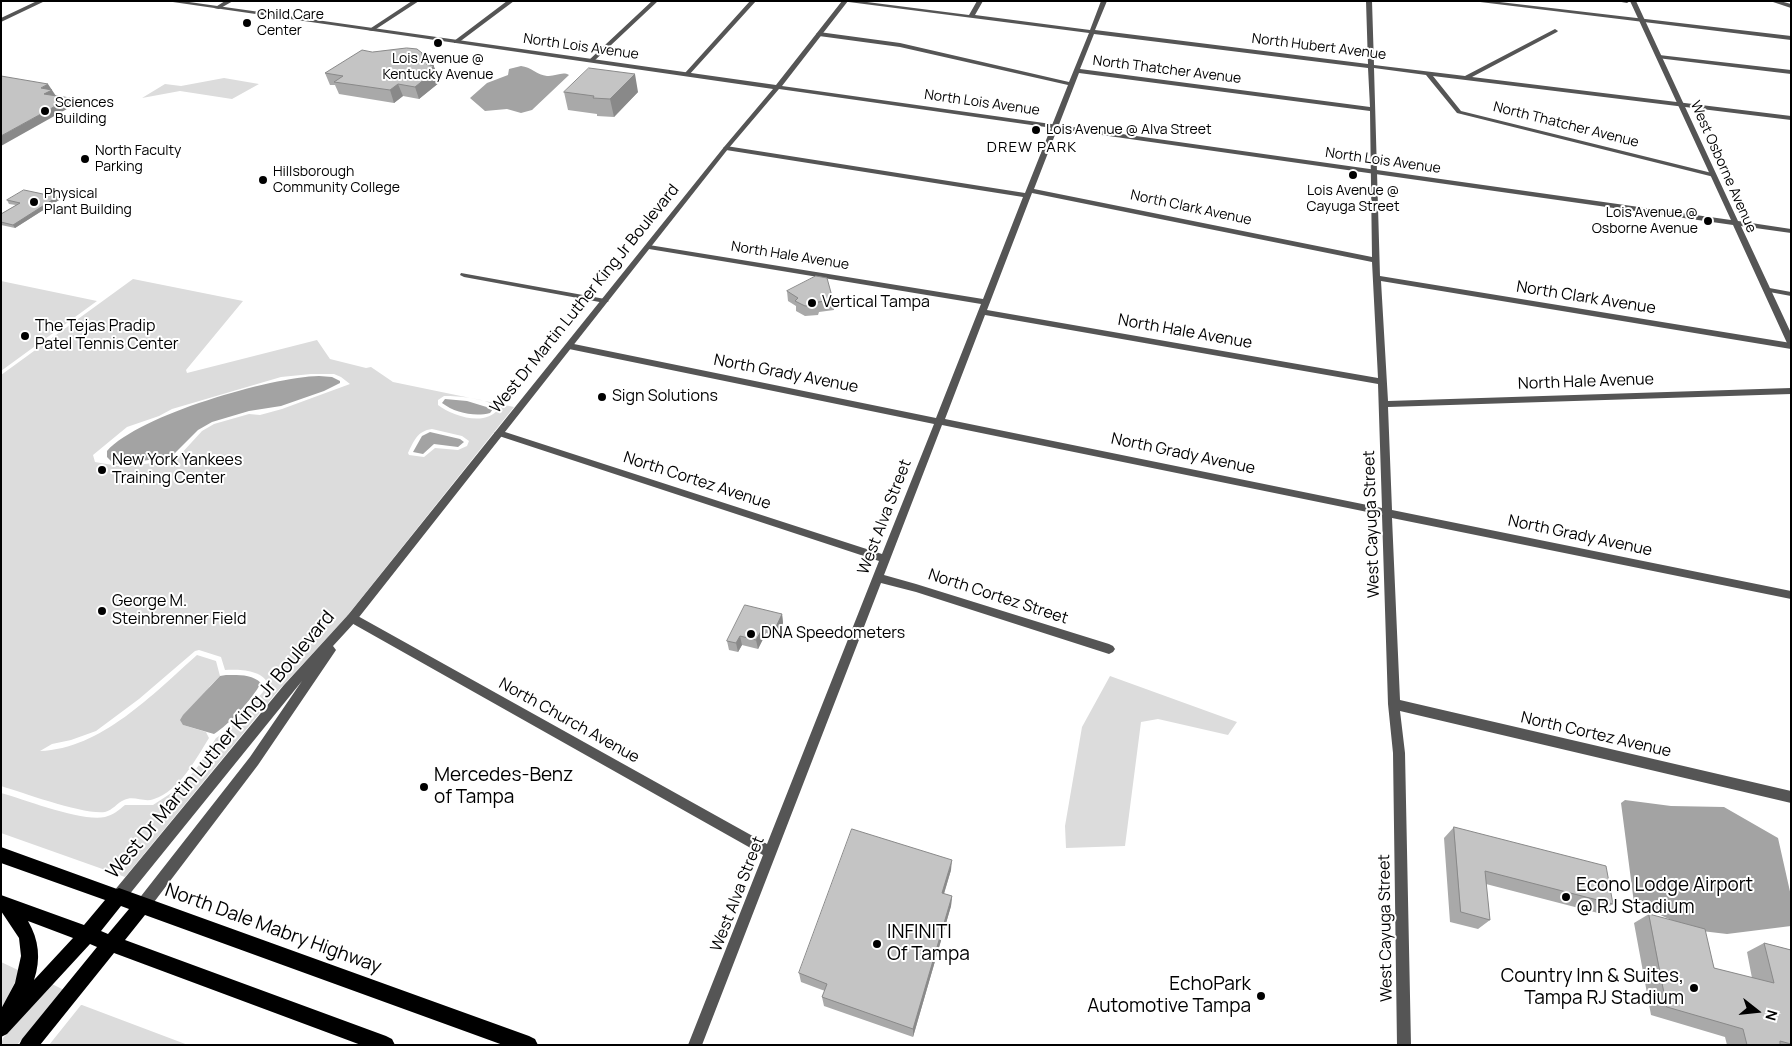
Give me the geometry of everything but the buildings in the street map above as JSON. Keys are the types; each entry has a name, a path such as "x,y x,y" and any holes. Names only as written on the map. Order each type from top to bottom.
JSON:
{"main road":[{"name":"North Dale Mabry Highway","path":"1,855 529,1045"},
{"path":"1,1027 87,934 118,896"},
{"path":"5,904 386,1045"},
{"path":"1,1027 13,1006 26,976 30,957 27,938 5,904"},
{"path":"28,1045 113,944 143,905"}],"street":[{"path":"1,20 40,1"},
{"name":"North Lois Avenue","path":"169,1 1791,231"},
{"path":"217,8 230,1"},
{"path":"371,30 416,1"},
{"path":"456,42 510,1"},
{"path":"591,61 656,1"},
{"path":"687,74 753,1"},
{"name":"North Hubert Avenue","path":"844,1 1791,118"},
{"name":"West Dr Martin Luther King Jr Boulevard","path":"118,896 288,689 352,618 726,148 778,87 844,1"},
{"path":"971,17 980,1"},
{"name":"West Alva Street","path":"695,1045 1104,1"},
{"name":"West Cayuga Street","path":"1369,1 1375,172 1376,278 1388,511 1394,704 1399,753 1404,1045"},
{"path":"1475,1 1791,38"},
{"path":"1619,1 1627,1"},
{"name":"West Osborne Avenue","path":"1633,1 1714,175 1734,223 1767,289 1791,345"},
{"path":"1773,1 1791,6"},
{"path":"1465,78 1555,31"},
{"path":"819,34 900,45 1072,84"},
{"path":"1659,57 1791,72"},
{"name":"North Thatcher Avenue","path":"1078,71 1372,108"},
{"name":"North Thatcher Avenue","path":"1428,74 1459,112 1714,175"},
{"name":"North Clark Avenue","path":"726,148 1029,193 1376,260"},
{"name":"North Hale Avenue","path":"649,247 986,302"},
{"path":"464,275 605,301"},
{"name":"North Clark Avenue","path":"1376,278 1791,345"},
{"path":"1767,289 1791,294"},
{"name":"North Hale Avenue","path":"982,312 1382,382"},
{"name":"North Grady Avenue","path":"569,346 1388,511 1791,595"},
{"name":"North Hale Avenue","path":"1383,404 1791,391"},
{"name":"North Cortez Avenue","path":"499,433 885,559"},
{"name":"North Cortez Street","path":"878,578 916,588 1109,649"},
{"name":"West Dr Martin Luther King Jr Boulevard","path":"143,905 254,761 352,618"},
{"name":"North Church Avenue","path":"352,618 770,852"},
{"name":"North Cortez Avenue","path":"1394,704 1791,797"}],"shaded area":[{"path":"521,66 547,76 569,75 532,110 521,113 507,109 485,111 470,98 487,83 508,75 509,69"},
{"path":"224,78 259,84 232,99 180,91 142,98 165,84 181,86"},
{"path":"133,279 243,301 186,370 187,373 317,340 330,359 366,368 371,367 393,382 470,398 444,396 438,400 438,405 460,416 477,419 486,418 498,409 494,405 482,400 514,407 347,616 277,692 125,877 1,833 1,793 69,813 95,818 111,815 125,805 153,805 182,786 199,765 216,738 227,731 263,692 267,682 255,673 242,670 225,670 221,657 199,650 195,651 139,699 96,731 71,740 52,744 40,751 62,748 84,741 105,730 144,702 197,655 216,661 220,676 210,686 183,725 206,732 209,738 179,782 163,795 154,799 128,799 108,811 95,812 69,807 1,786 1,375","holes":["334,374 350,384 282,409 260,415 249,414 214,424 202,431 173,460 124,467 95,462 93,455 127,427 159,416 172,409 281,377","432,429 462,436 469,441 467,446 458,450 435,448 424,457 409,455 412,444 419,434"]},
{"name":"The Tejas Pradip Patel Tennis Center","path":"1,281 97,301 1,371"},
{"path":"319,376 332,377 340,381 340,383 324,391 281,406 249,411 212,422 198,430 171,457 119,464 113,463 107,457 107,451 123,437 175,412 207,400 270,383"},
{"path":"445,399 467,401 493,409 490,413 478,415 465,413 442,403"},
{"path":"430,432 460,439 464,442 458,447 434,444 423,454 413,452 422,436"},
{"path":"220,676 249,677 261,683 240,711 214,734 183,725 180,720 183,715"},
{"path":"1110,676 1237,722 1228,735 1158,719 1141,722 1125,846 1066,848 1065,826 1082,727"},
{"path":"1625,800 1671,806 1724,807 1778,838 1791,896 1791,926 1727,934 1693,930 1634,903 1621,803"},
{"path":"1,962 18,970 17,978 1,1010"},
{"path":"52,984 64,990 17,1045 1,1045 3,1038"},
{"path":"82,1005 188,1045 49,1045"}],"place":[{"name":"Child Care Center","path":"247,23"},
{"name":"Lois Avenue @ Kentucky Avenue","path":"438,43"},
{"name":"Sciences Building","path":"45,111"},
{"name":"Lois Avenue @ Alva Street","path":"1036,130"},
{"name":"North Faculty Parking","path":"85,159"},
{"name":"Lois Avenue @ Cayuga Street","path":"1353,175"},
{"name":"Hillsborough Community College","path":"263,180"},
{"name":"Physical Plant Building","path":"34,202"},
{"name":"Lois Avenue @ Osborne Avenue","path":"1708,221"},
{"name":"Vertical Tampa","path":"812,303"},
{"name":"The Tejas Pradip Patel Tennis Center","path":"25,336"},
{"name":"Sign Solutions","path":"602,397"},
{"name":"New York Yankees Training Center","path":"102,470"},
{"name":"George M. Steinbrenner Field","path":"102,611"},
{"name":"DNA Speedometers","path":"751,634"},
{"name":"Mercedes-Benz of Tampa","path":"424,787"},
{"name":"Econo Lodge Airport @ RJ Stadium","path":"1566,897"},
{"name":"INFINITI Of Tampa","path":"877,944"},
{"name":"Country Inn & Suites, Tampa RJ Stadium","path":"1694,988"},
{"name":"EchoPark Automotive Tampa","path":"1261,996"}],"district":[{"name":"DREW PARK","path":"1032,148"}]}
